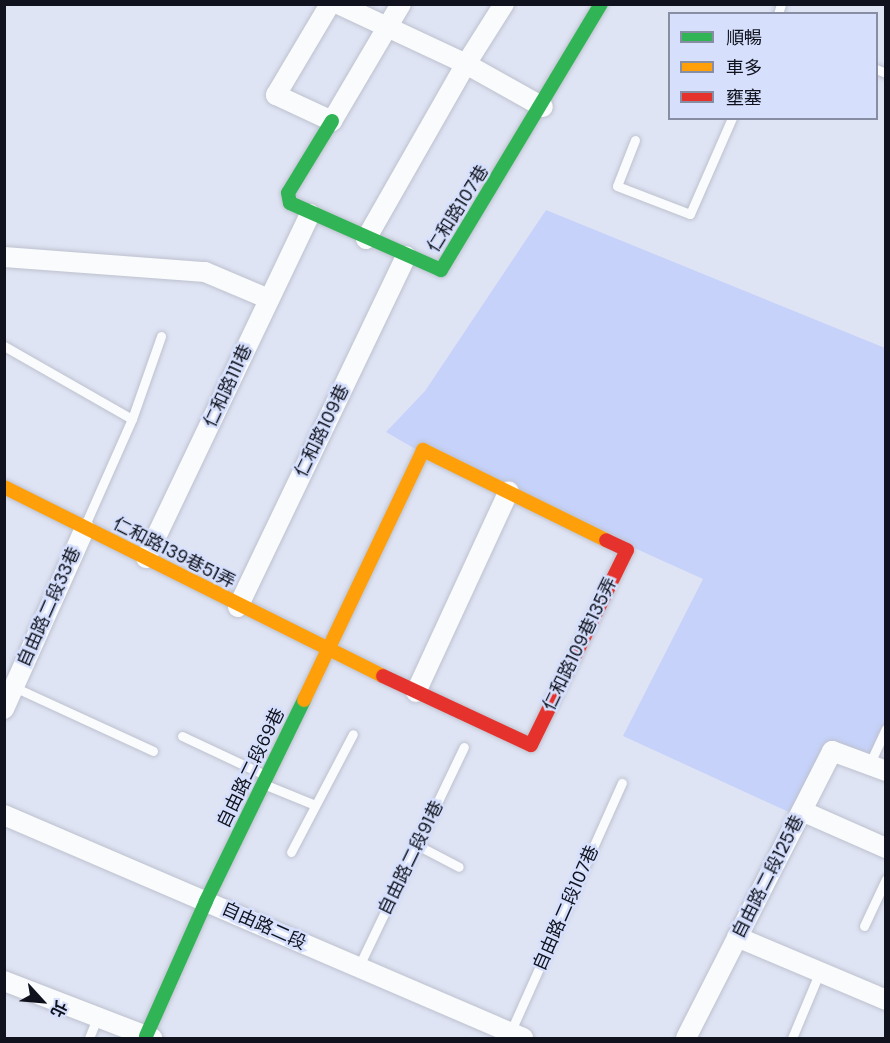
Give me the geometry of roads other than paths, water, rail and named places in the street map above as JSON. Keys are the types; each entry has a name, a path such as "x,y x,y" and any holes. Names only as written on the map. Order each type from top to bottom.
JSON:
{"street":[{"path":"330,4 276,95 332,121 401,4"},
{"path":"338,4 466,64 543,107"},
{"path":"366,239 466,64 504,4"},
{"name":"仁和路107巷","path":"332,121 288,193 290,203 366,239 441,270 543,107 602,4"},
{"name":"仁和路111巷","path":"146,558 310,214"},
{"name":"仁和路109巷","path":"238,607 406,256"},
{"path":"4,257 205,272 269,299"},
{"name":"仁和路109巷135弄","path":"423,450 627,550 531,745 328,650 423,450"},
{"name":"仁和路139巷51弄","path":"4,488 328,650"},
{"path":"416,692 509,491"},
{"name":"自由路二段33巷","path":"4,709 84,528"},
{"name":"自由路二段69巷","path":"149,1037 206,901 328,650"},
{"name":"自由路二段125巷","path":"686,1038 832,750 877,768"},
{"path":"802,812 885,848"},
{"name":"自由路二段","path":"4,815 516,1036"},
{"path":"737,937 885,1000"},
{"path":"4,981 149,1037"}],"lane":[{"path":"635,140 617,186 690,214 731,120"},
{"path":"84,528 132,419 161,336"},
{"path":"4,346 132,419"},
{"name":"自由路二段33巷","path":"14,687 153,751"},
{"path":"877,768 885,729"},
{"path":"291,852 353,734"},
{"path":"182,736 315,805"},
{"name":"自由路二段91巷","path":"358,968 464,747"},
{"name":"自由路二段107巷","path":"516,1036 622,783"},
{"path":"417,845 459,867"},
{"path":"864,926 885,879"},
{"path":"792,1038 820,971"},
{"path":"89,1038 98,1016"}]}
